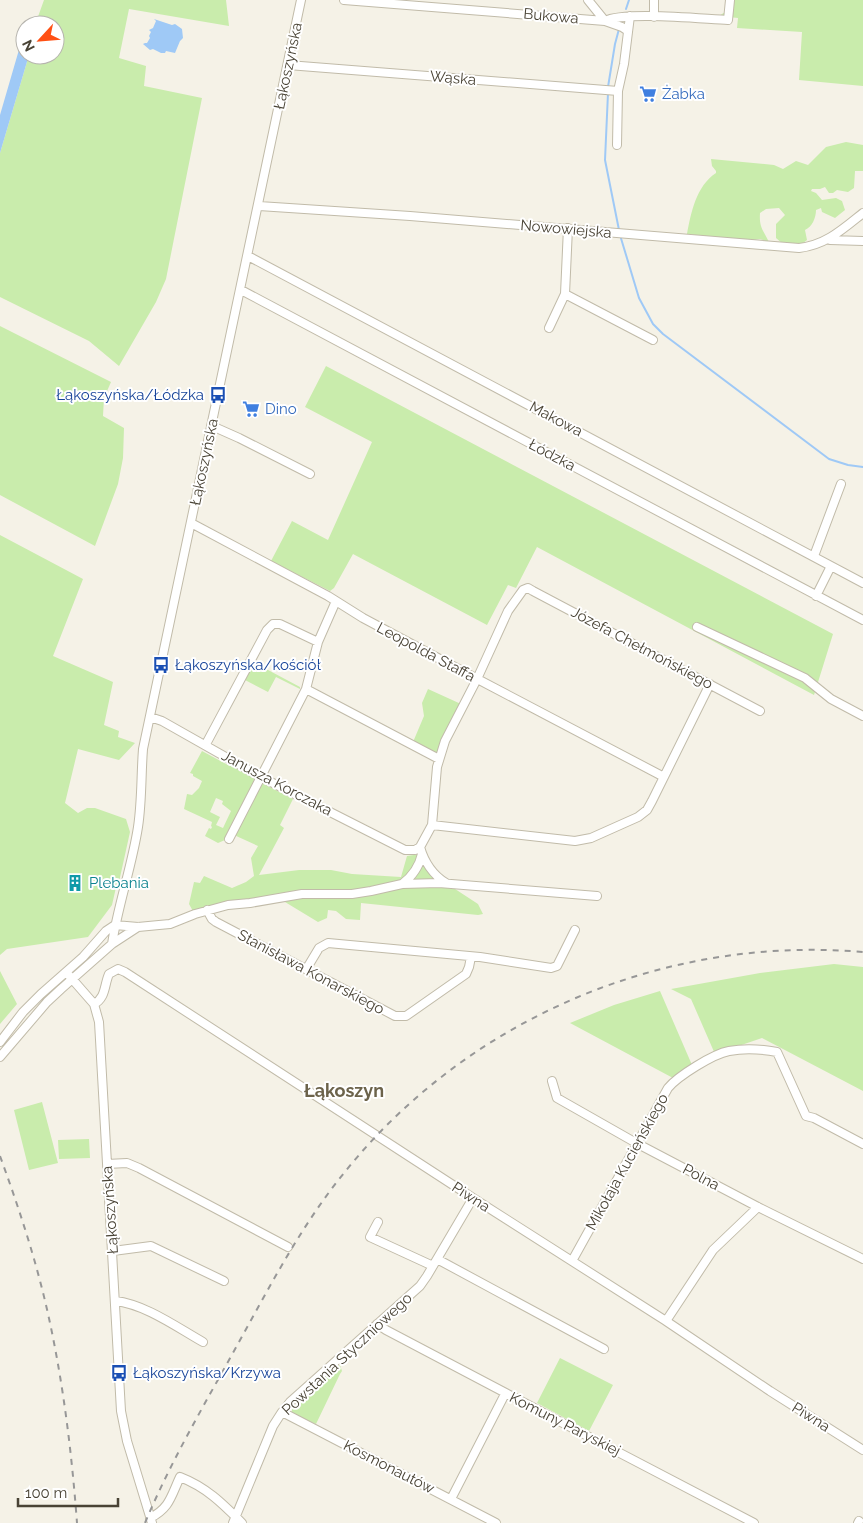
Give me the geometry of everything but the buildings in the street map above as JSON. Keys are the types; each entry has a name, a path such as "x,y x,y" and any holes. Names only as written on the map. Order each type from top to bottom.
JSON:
{"street":[{"name":"Łąkoszyńska","path":"112,944 114,925 123,896 138,828 143,749 302,0"},
{"name":"Bukowa","path":"344,0 605,21 611,18 630,16 728,20 730,0"},
{"path":"588,0 605,21 628,31"},
{"path":"654,0 654,17"},
{"path":"617,145 618,91 624,64 630,16"},
{"name":"Wąska","path":"288,65 618,91"},
{"name":"Nowowiejska","path":"259,206 568,228 799,248 810,247 828,240 863,213"},
{"path":"549,328 565,294 568,228"},
{"path":"828,240 863,241"},
{"name":"Makowa","path":"248,256 863,583"},
{"name":"Łódzka","path":"241,290 863,620"},
{"path":"565,294 653,340"},
{"path":"212,426 240,438 310,474"},
{"path":"814,556 841,484"},
{"name":"Leopolda Staffa","path":"191,523 328,596 363,618 664,777"},
{"path":"816,596 831,566"},
{"name":"Józefa Chełmońskiego","path":"477,679 508,611 516,598 523,590 528,588 760,711"},
{"path":"229,839 306,689 318,642 336,601"},
{"path":"206,744 267,630 273,624 280,624 318,642"},
{"path":"697,626 805,678 831,699 863,716"},
{"path":"402,884 414,873 420,864 421,850 432,825 439,759 445,741 477,679"},
{"path":"432,825 575,841 591,838 644,813 710,684"},
{"path":"306,689 439,759"},
{"name":"Janusza Korczaka","path":"150,717 162,721 206,744 261,777 405,850 421,850"},
{"path":"421,850 433,872 449,884"},
{"path":"114,925 138,927 170,924 207,910 228,905 302,894 352,894 402,884 439,883 597,896"},
{"name":"Stanisława Konarskiego","path":"207,910 216,922 307,968 395,1016 406,1016 466,974 471,957"},
{"name":"Łąkoszyńska","path":"114,925 66,972 94,1004 99,1022 121,1411 151,1521"},
{"path":"114,925 120,931 129,933"},
{"path":"0,1057 47,1002 112,944 138,927"},
{"path":"307,968 319,948 328,943 471,957 551,968 557,966 575,930"},
{"name":"Piwna","path":"94,1004 100,1001 109,974 118,970 125,972 666,1321 770,1392 863,1450"},
{"path":"0,1042 23,1012 66,972"},
{"name":"Mikołaja Kucieńskiego","path":"572,1262 668,1088 673,1082 699,1065 728,1051 759,1049 777,1052 806,1116 814,1118 863,1144"},
{"name":"Polna","path":"552,1081 557,1098 638,1144 863,1259"},
{"path":"107,1164 127,1163 139,1168 288,1247"},
{"name":"Powstania Styczniowego","path":"234,1520 273,1426 282,1412 290,1402 420,1286 473,1198"},
{"path":"666,1321 713,1250 758,1207"},
{"path":"378,1222 370,1237 435,1263 604,1349"},
{"path":"113,1252 152,1246 224,1281"},
{"path":"115,1301 126,1302 142,1308 204,1342"},
{"name":"Komuny Paryskiej","path":"377,1324 505,1394 754,1523"},
{"path":"451,1499 505,1394"},
{"name":"Kosmonautów","path":"282,1412 496,1523"},
{"path":"151,1521 167,1506 180,1477 211,1493 234,1520 242,1523"}],"green space":[{"path":"44,0 226,0 229,26 129,9 119,58 146,66 144,86 202,98 166,279 156,302 119,366 89,341 0,297 0,153 26,65 65,65 65,15 39,15"},
{"path":"726,0 863,0 863,86 799,80 802,32 737,28 738,18 719,16 725,12"},
{"path":"846,142 863,145 863,171 855,171 854,188 848,192 837,190 829,193 825,187 812,189 811,191 816,193 822,200 836,198 842,201 845,210 835,218 822,212 821,208 816,210 813,222 805,230 807,240 802,244 783,244 776,238 776,224 785,215 779,208 766,209 760,213 761,225 769,242 760,239 743,241 687,234 699,192 709,178 716,173 711,159 774,165 783,169 796,161 808,165 826,147"},
{"path":"0,326 111,382 104,398 103,416 124,428 123,458 118,484 95,546 0,495"},
{"path":"326,366 833,634 814,695 537,547 516,588 508,585 487,625 353,554 334,588 330,591 271,561 292,521 328,540 372,442 305,407"},
{"path":"0,535 83,579 53,656 113,682 104,725 119,731 118,737 135,743 119,760 78,749 65,803 78,813 87,808 95,808 126,819 130,832 112,905 88,937 7,949 0,955"},
{"path":"253,662 300,687 300,689 276,677 268,692 245,680"},
{"path":"428,689 461,704 437,756 413,742 424,716 422,703"},
{"path":"202,751 228,765 229,762 256,777 253,782 255,783 225,840 218,843 205,836 209,828 211,829 212,827 212,822 184,809 187,794 192,795 199,788 202,781 190,773","holes":["216,798 223,801 222,804 231,811 223,828 216,825 220,817 210,812"]},
{"path":"262,783 293,799 280,825 284,828 259,875 299,870 331,870 352,874 401,877 407,856 420,854 441,882 368,891 303,893 194,913 189,904 194,882 200,883 204,876 232,888 254,876 251,858 258,846 234,835"},
{"path":"427,885 452,887 478,904 483,914 361,903 360,920 346,919 336,911 328,910 327,918 318,922 285,902 291,899"},
{"path":"834,964 863,967 863,1091 762,1038 715,1054 691,999 671,989 760,973"},
{"path":"0,971 17,1004 0,1024"},
{"path":"660,991 692,1065 673,1078 570,1023 614,1005"},
{"path":"42,1102 58,1163 29,1170 14,1110"},
{"path":"89,1139 90,1158 59,1159 58,1140"},
{"path":"560,1358 613,1385 589,1431 537,1403"},
{"path":"340,1365 342,1371 316,1424 292,1413 292,1408"}],"water":[{"path":"154,19 172,25 175,24 182,29 183,38 175,53 166,51 161,53 153,49 150,50 143,44 147,43 150,38 151,32 149,30 153,28 156,21"},
{"path":"15,63 15,65 26,65 0,153 0,115"}],"waterway":[{"path":"626,9 629,0"},
{"path":"608,87 619,29"},
{"path":"608,93 605,160 619,230"},
{"path":"620,235 639,298 653,324 663,334 829,459 863,467"}],"railway":[{"path":"145,1523 165,1479 199,1414 272,1282 313,1215 344,1173 394,1118 450,1071 510,1030 576,998 644,974 716,958 789,950 863,952"},
{"path":"0,1156 28,1239 50,1323 67,1423 77,1523"}],"place":[{"name":"Żabka","path":"648,94"},
{"name":"Łąkoszyńska/Łódzka","path":"218,395"},
{"name":"Dino","path":"251,409"},
{"name":"Łąkoszyńska/kościół","path":"161,665"},
{"name":"Plebania","path":"75,883"},
{"name":"Łąkoszyńska/Krzywa","path":"119,1373"}],"district":[{"name":"Łąkoszyn","path":"344,1091"}]}
